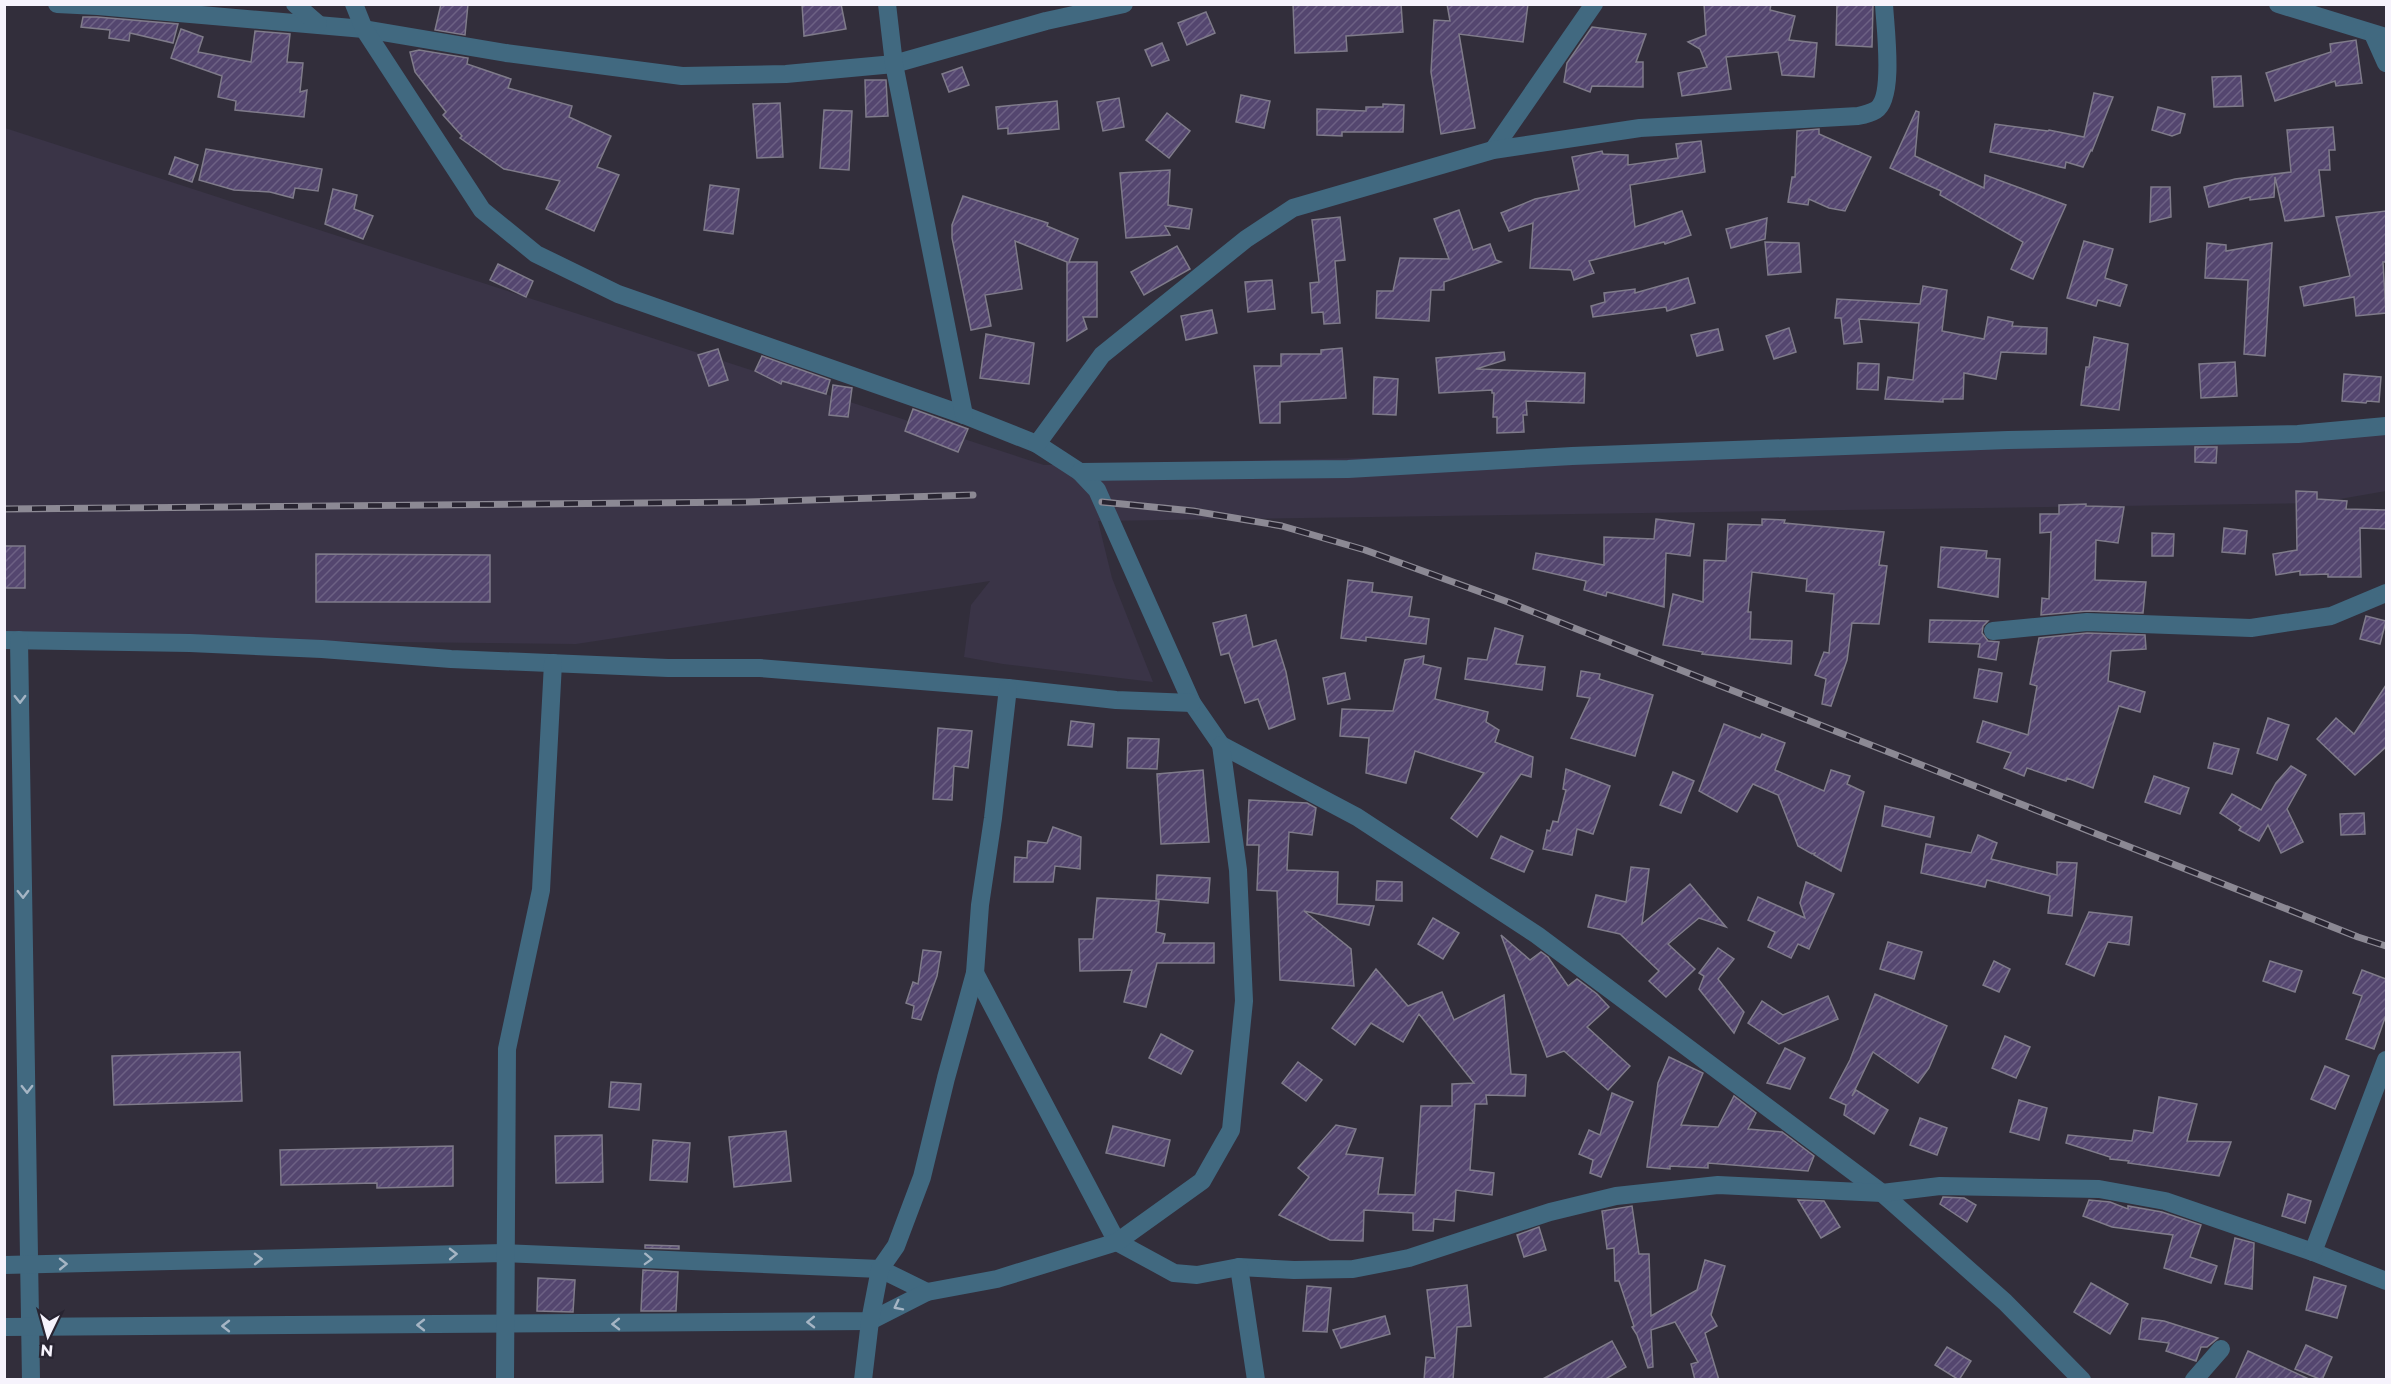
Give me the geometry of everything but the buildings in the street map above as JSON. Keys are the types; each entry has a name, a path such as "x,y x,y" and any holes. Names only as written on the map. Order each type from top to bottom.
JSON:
{"street":[{"path":"57,4 364,29 506,53 682,76 786,74 894,64 1046,21 1124,4"},
{"path":"295,4 318,24"},
{"path":"4,1327 870,1321 927,1292 997,1279 1117,1242 1202,1181 1232,1130 1244,1001 1238,870 1221,745 1192,703 1097,490 1080,472 1037,444 618,294 536,254 482,210 364,29 354,4"},
{"path":"887,4 894,64 964,416"},
{"path":"1493,150 1594,4"},
{"path":"1037,444 1102,355 1246,239 1293,208 1493,150 1640,128 1858,116 1877,110 1886,98 1884,4"},
{"path":"2278,4 2380,35 2386,63"},
{"path":"1080,472 1348,469 1584,456 2008,440 2298,434 2386,426"},
{"path":"1994,631 2087,622 2251,628 2331,616 2386,593"},
{"path":"31,1380 30,1265 12,640 190,642 451,659 760,668 1008,688 1116,700 1192,703"},
{"path":"505,1380 507,1049 541,890 553,663"},
{"path":"863,1380 870,1321 880,1269 896,1246 922,1177 975,973 980,905 1008,688"},
{"path":"1221,745 1357,817 1537,935 1882,1193 2006,1302 2082,1380"},
{"path":"975,973 1117,1242 1174,1274 1197,1275 1239,1266 1294,1270 1353,1269 1408,1258 1550,1212 1627,1195 1718,1185 1882,1193 1940,1186 2099,1189 2165,1201 2313,1252 2386,1281"},
{"path":"2313,1252 2386,1060"},
{"path":"4,1264 504,1253 880,1269 927,1292"},
{"path":"1239,1266 1256,1380"},
{"path":"2194,1380 2220,1349"}],"shaded area":[{"path":"5,128 1044,465 2386,435 2386,491 2317,503 1098,521 1112,578 1153,682 1003,664 964,657 971,605 990,581 576,644 5,638"}],"railway":[{"path":"4,509 747,502 973,495"},
{"path":"1102,502 1193,511 1282,526 1365,550 1508,602 2358,937 2386,946"}]}
